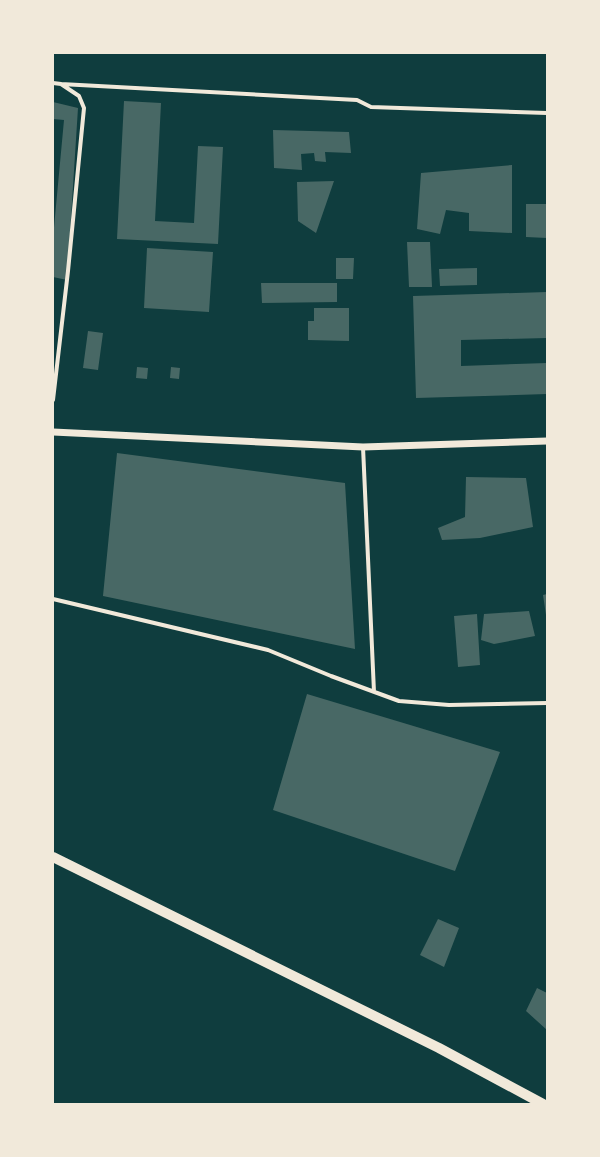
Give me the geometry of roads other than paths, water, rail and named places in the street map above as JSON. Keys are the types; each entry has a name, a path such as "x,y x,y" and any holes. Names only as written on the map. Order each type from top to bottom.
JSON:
{"main road":[{"path":"53,857 439,1048 543,1104"}],"street":[{"path":"53,83 357,100 371,107 547,113"},
{"path":"53,400 68,271 84,108 79,96 62,84"},
{"path":"53,432 363,447 547,441"},
{"path":"363,447 374,692"},
{"path":"53,599 268,650 331,676 399,701 449,705 547,703"}]}
